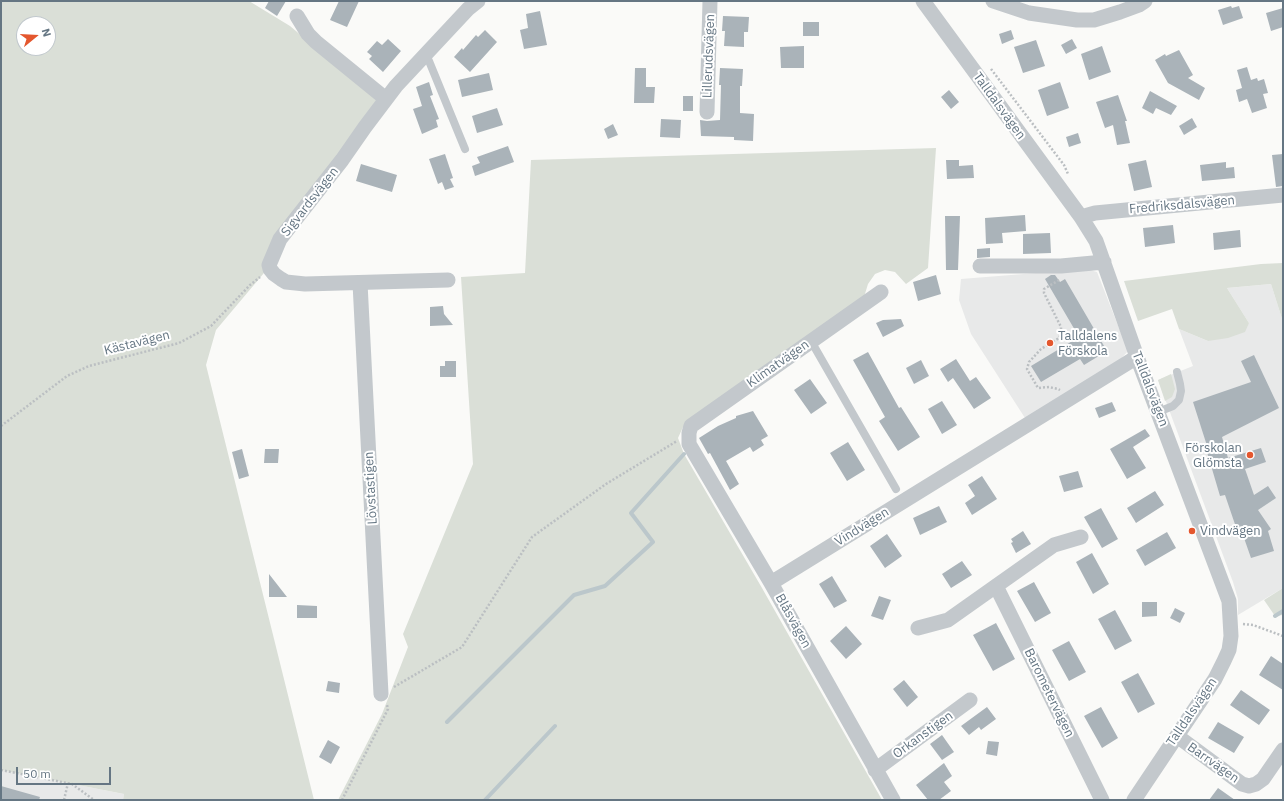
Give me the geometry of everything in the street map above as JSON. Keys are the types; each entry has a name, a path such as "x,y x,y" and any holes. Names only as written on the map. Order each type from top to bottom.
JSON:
{"street":[{"name":"Sigvardsvägen","path":"270,269 270,261 280,239 342,160 386,99 468,9 478,1"},
{"name":"Lillerudsvägen","path":"707,112 710,1"},
{"name":"Talldalsvägen","path":"922,1 1081,217 1096,241 1228,601 1231,626 1229,650 1218,673 1134,800"},
{"path":"993,1 1029,13 1077,20 1094,20 1139,5 1145,1"},
{"path":"297,16 308,34 316,42 386,99"},
{"name":"Fredriksdalsvägen","path":"1081,217 1095,213 1283,195"},
{"path":"980,266 1061,266 1104,262"},
{"path":"270,269 281,279 305,284 448,280"},
{"name":"Lövstastigen","path":"360,283 381,694"},
{"name":"Klimatvägen","path":"689,438 691,426 881,292"},
{"name":"Vindvägen","path":"771,583 1138,357"},
{"name":"Blåsvägen","path":"689,438 892,800"},
{"path":"918,628 948,620 1054,545 1081,537"},
{"name":"Barometervägen","path":"996,586 1102,800"},
{"name":"Orkanstigen","path":"876,770 970,700"},
{"name":"Barrvägen","path":"1177,736 1242,784 1249,786 1256,784 1263,779 1283,750"}],"lane":[{"path":"425,55 430,61 466,149"},
{"path":"811,341 896,489"},
{"path":"1158,412 1173,406 1179,400 1181,391 1177,372"}],"path":[{"name":"Kästavägen","path":"1,426 67,376 89,366 179,343 211,326 250,285 270,269"},
{"path":"1063,277 1044,289 1044,293 1061,327 1062,334 1059,338 1041,349 1029,362 1027,369 1038,388 1048,387 1058,389 1067,400"},
{"path":"342,800 388,709 381,694 462,647 532,537 606,484 689,438"},
{"path":"1241,624 1253,625 1283,636"},
{"path":"1,770 72,784 94,800"},
{"path":"64,800 68,783"}],"shaded area":[{"path":"1,1 249,1 290,26 382,104 269,267 216,330 206,365 314,800 123,800 124,794 1,770"},
{"path":"936,148 928,268 906,284 895,272 885,270 875,274 868,284 864,297 683,427 678,438 684,454 882,800 338,800 382,714 408,647 403,634 473,464 461,277 525,273 531,160"},
{"path":"1283,263 1283,322 1271,284 1227,288 1249,323 1245,332 1228,338 1208,341 1179,329 1172,309 1138,321 1124,281 1261,264"},
{"name":"Talldalens Förskola","path":"1086,269 1097,272 1128,351 1117,363 1025,418 971,334 959,300 961,279"},
{"path":"1271,284 1283,322 1283,588 1238,615 1238,599 1233,582 1158,380 1193,366 1179,329 1208,341 1249,323 1227,288"},
{"path":"1171,374 1175,389 1172,397 1165,401 1158,380"},
{"path":"1283,588 1283,615 1275,616 1264,600"},
{"path":"1,770 124,794 123,800 1,800"}],"building":[{"path":"269,1 286,1 277,16 265,8"},
{"path":"339,1 359,1 347,27 330,20"},
{"path":"1231,6 1232,8 1239,6 1243,18 1223,25 1218,10"},
{"path":"1283,8 1283,27 1271,31 1266,13"},
{"path":"540,11 547,45 524,49 520,30 528,28 526,14"},
{"path":"723,16 749,17 748,32 744,32 744,47 724,46 725,31 722,31"},
{"path":"803,22 819,22 819,36 803,36"},
{"path":"485,30 497,42 470,72 454,57 462,48 463,50 476,35 478,37"},
{"path":"1011,30 1014,39 1002,44 999,34"},
{"path":"388,39 401,51 383,72 369,59 372,56 367,52 377,41 382,45"},
{"path":"1072,39 1077,48 1066,54 1061,45"},
{"path":"1036,40 1045,66 1023,73 1014,47"},
{"path":"804,46 804,68 781,68 780,47"},
{"path":"1102,46 1111,72 1089,80 1081,54"},
{"path":"1179,50 1193,75 1188,78 1205,88 1199,100 1168,83 1155,60 1165,54 1166,56"},
{"path":"1247,67 1251,80 1257,78 1258,81 1264,79 1268,93 1263,94 1267,108 1252,113 1247,99 1239,102 1236,90 1242,88 1237,70"},
{"path":"635,68 646,68 646,87 655,87 654,103 634,103"},
{"path":"720,68 743,69 742,86 740,86 740,113 754,114 753,141 734,140 734,137 701,136 700,120 720,120"},
{"path":"489,73 493,90 462,97 458,80"},
{"path":"429,82 433,95 430,96 439,119 436,120 438,127 422,134 413,109 422,106 416,87"},
{"path":"1060,82 1069,108 1047,116 1038,90"},
{"path":"949,90 959,102 951,109 941,97"},
{"path":"1150,91 1177,106 1171,115 1156,108 1153,114 1142,108"},
{"path":"1118,95 1127,121 1125,121 1130,143 1117,145 1113,125 1105,128 1096,102"},
{"path":"683,96 693,96 693,111 683,111"},
{"path":"497,108 503,125 477,133 472,116"},
{"path":"1192,118 1197,127 1184,135 1179,126"},
{"path":"661,119 681,120 680,138 660,137"},
{"path":"613,124 618,135 608,139 604,129"},
{"path":"1078,133 1081,143 1069,147 1066,137"},
{"path":"508,146 514,162 475,176 472,166 480,163 477,157"},
{"path":"445,154 453,178 450,179 454,187 445,190 442,182 438,184 429,159"},
{"path":"1283,154 1283,186 1276,187 1272,155"},
{"path":"946,160 959,160 959,166 973,165 974,178 947,179"},
{"path":"1146,160 1152,187 1134,191 1128,164"},
{"path":"1226,162 1226,168 1234,167 1235,178 1202,181 1200,165"},
{"path":"361,164 397,175 392,192 356,181"},
{"path":"1025,215 1026,231 1002,233 1003,243 986,244 985,218"},
{"path":"945,216 960,216 958,270 946,270"},
{"path":"1173,225 1175,243 1145,247 1143,228"},
{"path":"1240,230 1241,247 1214,250 1213,233"},
{"path":"1050,233 1051,253 1023,254 1023,234"},
{"path":"990,248 990,257 977,258 977,249"},
{"path":"936,275 941,294 918,301 913,282"},
{"path":"1051,275 1055,275 1060,282 1065,279 1107,351 1084,365 1080,359 1041,382 1031,366 1079,337 1045,279"},
{"path":"443,306 444,314 453,325 430,326 430,307"},
{"path":"901,319 904,326 883,337 876,323 883,320"},
{"path":"868,352 899,408 901,407 920,437 898,451 879,421 885,417 853,360"},
{"name":"Förskolan Glömsta","path":"1254,355 1279,408 1222,437 1228,458 1261,448 1266,462 1245,469 1254,495 1268,486 1276,498 1258,510 1271,529 1268,531 1274,551 1251,558 1244,538 1240,539 1225,495 1220,496 1207,452 1209,452 1193,402 1251,382 1241,361"},
{"path":"956,359 970,381 976,377 991,398 974,409 953,378 948,382 940,369"},
{"path":"921,360 929,376 914,384 906,368"},
{"path":"445,361 456,361 456,377 440,377 440,366 445,366"},
{"path":"810,379 827,403 811,414 794,390"},
{"path":"942,401 957,425 942,434 928,409"},
{"path":"1112,402 1116,411 1099,418 1095,408"},
{"path":"753,411 768,436 761,440 764,445 753,452 750,447 726,461 739,484 730,490 710,453 708,454 699,438 718,426 736,418 736,416"},
{"path":"1145,429 1150,436 1133,447 1146,468 1127,479 1110,449"},
{"path":"848,442 865,470 847,481 830,453"},
{"path":"242,449 249,476 239,479 232,452"},
{"path":"265,449 279,449 278,463 264,463"},
{"path":"1078,471 1083,487 1064,492 1059,476"},
{"path":"982,476 997,499 972,515 965,503 975,496 968,485"},
{"path":"1155,491 1164,505 1136,523 1127,508"},
{"path":"939,506 947,522 920,535 913,518"},
{"path":"1101,508 1118,539 1102,548 1084,517"},
{"path":"1023,531 1031,544 1016,553 1011,543 1013,542 1011,539"},
{"path":"1167,532 1176,548 1145,566 1136,550"},
{"path":"887,534 902,556 885,568 870,546"},
{"path":"1092,553 1109,584 1093,594 1076,562"},
{"path":"962,561 972,575 951,588 942,574"},
{"path":"269,574 287,597 269,597"},
{"path":"832,576 847,601 834,608 819,584"},
{"path":"1034,582 1051,613 1035,622 1017,591"},
{"path":"879,596 891,600 883,620 871,616"},
{"path":"1142,602 1157,602 1157,616 1142,617"},
{"path":"297,605 317,606 317,618 297,618"},
{"path":"1175,608 1185,613 1180,623 1170,618"},
{"path":"1115,610 1132,641 1115,650 1098,619"},
{"path":"996,623 1015,659 993,671 973,635"},
{"path":"846,626 862,644 846,659 830,641"},
{"path":"1069,641 1086,672 1069,681 1052,650"},
{"path":"1271,656 1283,664 1283,690 1259,675"},
{"path":"1138,673 1155,704 1138,713 1121,682"},
{"path":"904,680 918,697 907,707 893,689"},
{"path":"328,681 340,683 339,693 326,691"},
{"path":"1241,690 1270,710 1259,725 1230,705"},
{"path":"987,707 996,719 981,730 979,727 969,735 961,726"},
{"path":"1101,707 1118,738 1102,748 1084,716"},
{"path":"1218,722 1244,737 1234,753 1208,738"},
{"path":"942,735 954,752 942,760 930,744"},
{"path":"328,740 340,747 331,764 319,757"},
{"path":"988,741 999,742 997,756 986,754"},
{"path":"944,763 952,776 944,782 951,791 939,800 928,800 916,785"},
{"path":"1,786 40,797 39,800 1,800"},
{"path":"1218,788 1235,800 1209,800"}],"waterway":[{"path":"447,722 574,595 605,586 653,542 631,513 684,454"},
{"path":"1275,616 1283,611"},
{"path":"485,800 555,726"}],"place":[{"name":"Talldalens Förskola","path":"1050,343"},
{"name":"Förskolan Glömsta","path":"1250,455"},
{"name":"Vindvägen","path":"1192,531"}]}
